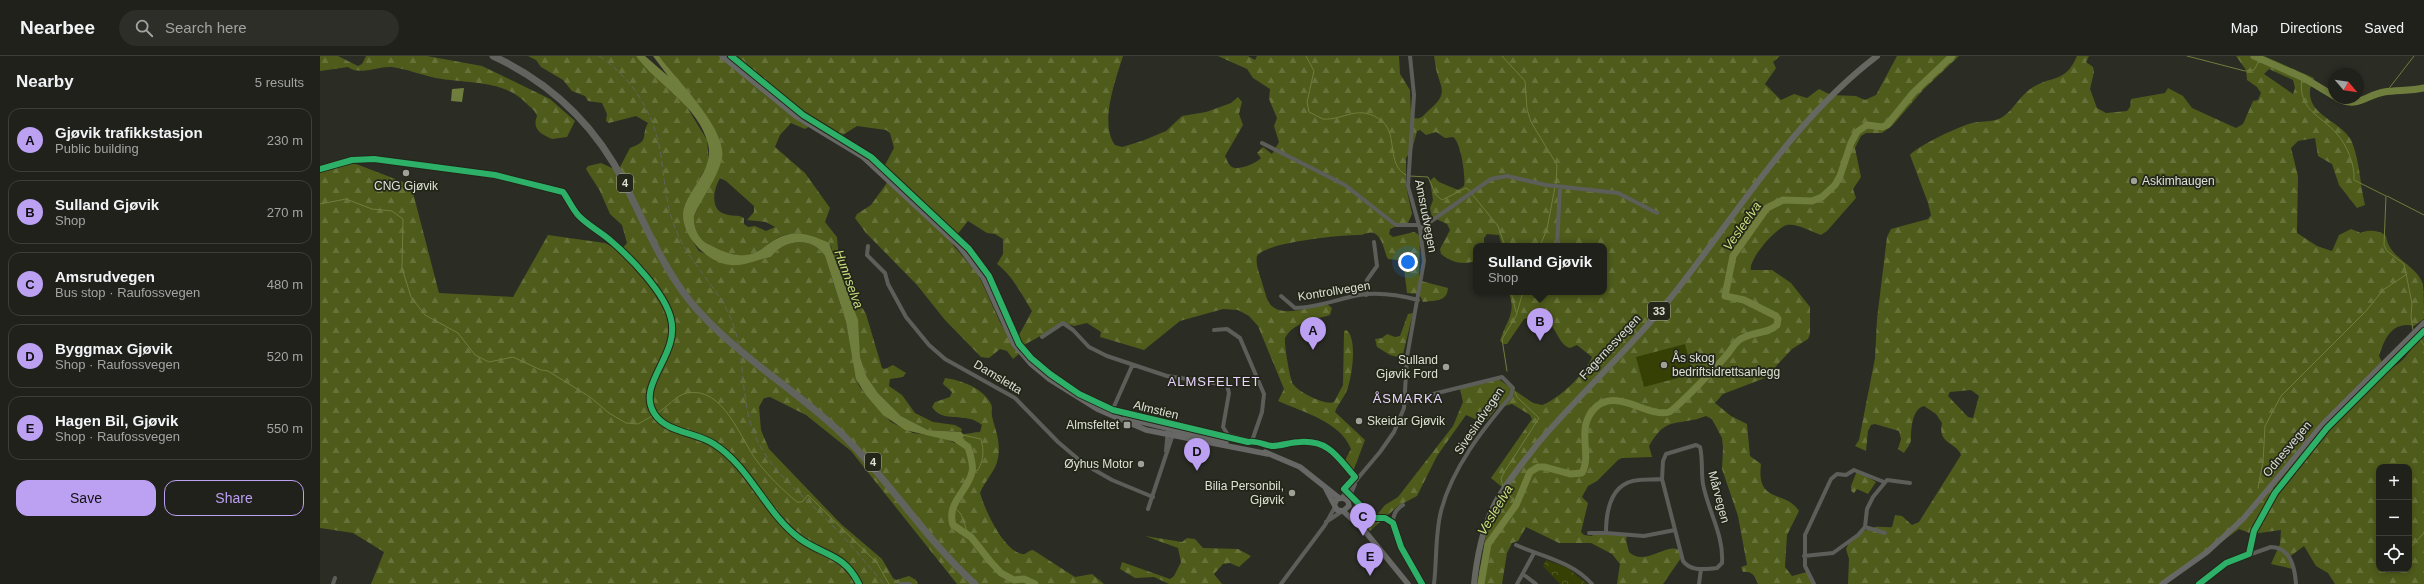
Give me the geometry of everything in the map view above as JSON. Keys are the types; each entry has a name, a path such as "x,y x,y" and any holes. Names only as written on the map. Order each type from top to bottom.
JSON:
{"highway":[{"name":"4","path":"493,56 515,66 550,89 588,126 618,171 668,268 688,299 726,336 806,402 849,441 947,556 975,584"},
{"name":"4","path":"502,56 530,70 552,86 572,104 599,134 624,172 670,266 692,297 726,336"},
{"name":"4","path":"752,357 816,406 855,442 950,555 980,584"}],"main road":[{"path":"722,56 797,117 863,157 943,231 966,254 980,272 1007,331 1026,359 1049,378 1094,406 1111,413 1170,433 1268,454 1300,467 1348,503 1357,522 1408,584"},
{"name":"Fagernesvegen","path":"1474,584 1478,554 1487,524 1497,500 1514,473 1565,411 1664,306 1797,134 1856,72 1877,56"},
{"name":"Odnesvegen","path":"2162,584 2206,552 2243,519 2323,424 2424,323"},
{"path":"1325,487 1335,505 1342,512 1357,522"},
{"path":"1335,505 1340,498"},
{"path":"1342,512 1348,503"}],"street":[{"name":"Amsrudvegen","path":"1340,498 1356,482 1394,432 1405,401 1407,357 1424,261 1420,228 1410,200 1408,181 1414,95 1410,56"},
{"path":"1262,143 1345,185 1396,225 1420,228 1497,176 1507,176 1560,187 1618,193 1633,199 1657,213"},
{"path":"320,169 352,160 374,159 495,175 563,192 578,215 626,255 658,291 667,307 673,331 666,358 654,377 650,390 650,404 654,413 669,426 699,436 715,444 733,459 788,528 803,540 847,564 859,584"},
{"path":"1557,243 1560,187"},
{"path":"1366,295 1366,280 1377,266 1374,242"},
{"name":"Damsletta","path":"868,246 867,256 885,273 888,284 906,317 930,346 945,359 1015,398 1058,442 1084,464 1112,480 1153,497"},
{"name":"Kontrollvegen","path":"1282,296 1295,308 1305,308 1366,295 1390,294 1418,300"},
{"path":"1042,337 1063,323 1095,351 1132,366 1167,376 1225,384 1229,389 1223,428 1226,434 1271,446 1300,442 1316,444 1336,453 1356,482"},
{"path":"1214,330 1227,329 1240,338 1264,396 1262,412 1252,441"},
{"path":"1111,413 1132,366"},
{"name":"Sivesindvegen","path":"1405,401 1502,377 1512,384 1511,396 1476,440 1450,487 1442,510 1436,539 1434,584"},
{"name":"Almstien","path":"1111,413 1193,431"},
{"path":"1148,509 1153,497 1170,433"},
{"name":"Mårvegen","path":"1690,446 1700,447 1703,484 1716,526 1723,556 1722,563 1717,568 1702,569 1690,567 1683,561 1675,530 1662,479 1663,460 1666,454 1690,446"},
{"path":"1814,584 1805,566 1805,535 1827,485 1834,476 1846,475 1854,470 1884,482"},
{"path":"1606,533 1609,503 1617,491 1630,482 1662,479"},
{"path":"1804,556 1833,553 1865,527 1867,509 1884,482 1889,479 1910,483"},
{"name":"Amsrudvegen","path":"1348,503 1356,482"},
{"path":"1281,584 1326,522 1335,505"},
{"path":"1403,505 1395,514 1393,527 1403,552 1422,584"},
{"path":"1326,522 1342,512"},
{"path":"1865,527 1885,533"},
{"path":"1589,533 1644,536 1675,530"},
{"path":"1516,545 1574,568 1592,584"},
{"path":"2200,584 2226,563 2271,547 2281,549 2290,558 2295,570 2296,584"},
{"path":"1517,584 1534,553"},
{"path":"1699,584 1702,569"},
{"path":"1523,574 1536,584"},
{"path":"333,584 335,578"},
{"path":"901,584 910,584"}],"green space":[{"path":"320,56 338,56 358,66 362,64 366,56 427,56 482,66 550,99 575,121 567,137 552,139 541,133 536,128 537,116 534,111 518,96 496,86 436,78 392,67 358,71 348,67 320,71"},
{"path":"528,56 636,56 685,104 707,140 709,161 684,208 688,231 699,251 730,265 771,257 783,246 798,242 813,245 825,256 846,322 858,384 865,394 891,422 913,433 941,437 955,443 964,434 980,432 982,425 969,419 942,415 936,412 932,407 935,402 950,397 952,392 943,384 945,378 964,383 983,393 992,406 992,414 999,452 997,463 980,493 990,519 1008,545 1015,551 1024,554 1033,550 1075,577 1092,574 1104,584 957,584 851,451 806,415 770,397 764,398 759,407 761,430 769,449 841,524 882,559 893,578 896,580 909,576 916,580 918,584 371,584 384,552 353,533 320,528 320,165 343,159 411,185 439,293 513,297 548,235 605,243 620,251 627,243 622,225 610,214 600,191 586,169 588,166 601,163 614,169 620,167 630,148 641,143 643,140 648,123 636,116 609,123 606,121 607,114 602,103 588,101 585,96 572,91 563,80 541,67 536,60"},
{"path":"659,56 1123,56 1110,101 1110,136 1115,145 1122,147 1142,141 1166,131 1182,116 1206,112 1231,103 1238,97 1242,102 1239,114 1243,125 1225,156 1231,166 1238,168 1247,166 1259,160 1261,158 1257,153 1263,147 1272,154 1279,142 1274,126 1277,118 1269,99 1270,89 1253,78 1247,69 1218,56 1248,56 1255,60 1257,56 1399,56 1400,74 1410,90 1411,114 1413,118 1420,118 1435,104 1442,91 1434,56 1780,56 1773,62 1776,68 1765,84 1781,100 1794,94 1807,98 1819,89 1831,95 1856,96 1865,100 1876,95 1897,56 1959,56 1923,90 1892,126 1882,133 1866,133 1861,136 1855,148 1861,177 1853,189 1856,198 1827,231 1821,235 1800,226 1787,225 1782,227 1770,237 1758,251 1751,265 1751,270 1772,270 1791,283 1810,307 1810,334 1808,339 1792,349 1765,378 1723,394 1715,403 1731,416 1747,424 1750,456 1761,464 1763,486 1773,495 1793,504 1799,511 1787,535 1785,567 1792,576 1807,572 1814,584 1758,584 1753,575 1749,572 1743,572 1741,567 1747,565 1738,516 1722,469 1722,438 1712,419 1706,416 1668,425 1662,429 1649,446 1652,457 1622,458 1618,460 1597,481 1588,486 1582,497 1588,503 1581,532 1584,535 1591,536 1604,531 1627,535 1626,540 1629,552 1635,556 1649,556 1674,548 1679,550 1681,558 1663,584 1617,584 1620,564 1612,554 1591,543 1559,543 1526,527 1518,541 1512,543 1507,553 1502,584 1477,584 1486,535 1508,492 1491,478 1532,419 1530,415 1512,404 1497,408 1484,423 1466,415 1437,456 1417,496 1398,506 1370,531 1367,528 1370,518 1376,516 1385,505 1398,497 1453,426 1463,402 1460,389 1497,378 1533,403 1542,405 1563,392 1578,378 1589,364 1592,357 1577,345 1570,348 1565,345 1549,323 1536,316 1524,319 1507,344 1500,341 1510,317 1512,306 1509,295 1607,295 1607,243 1501,243 1499,235 1487,234 1484,238 1484,243 1473,243 1473,262 1462,263 1441,254 1440,249 1450,230 1447,224 1432,217 1430,208 1433,200 1430,181 1434,177 1439,182 1458,190 1464,186 1461,152 1456,140 1453,137 1445,138 1436,132 1426,135 1420,130 1417,131 1412,150 1406,158 1406,186 1412,214 1407,225 1397,226 1390,229 1389,234 1393,237 1414,232 1418,234 1420,239 1419,278 1421,281 1448,288 1445,296 1439,300 1423,302 1419,294 1407,293 1404,268 1398,260 1388,259 1383,245 1374,233 1337,236 1288,243 1263,251 1257,256 1257,267 1267,297 1270,304 1275,308 1281,311 1289,311 1327,304 1332,308 1330,315 1299,325 1294,328 1285,338 1290,376 1293,384 1300,391 1325,402 1334,402 1343,385 1344,331 1346,330 1350,334 1353,349 1351,377 1346,393 1335,412 1365,440 1352,474 1343,464 1351,449 1346,439 1338,431 1329,424 1309,414 1278,401 1284,389 1258,326 1249,316 1238,310 1223,309 1180,321 1144,350 1100,337 1101,332 1087,323 1074,326 1064,323 1024,345 1018,337 1032,311 1008,274 997,264 1003,254 1003,239 995,234 987,233 968,221 952,241 953,245 978,274 1000,322 1019,354 1013,359 1007,351 1000,349 989,358 981,357 945,320 917,285 866,233 855,218 857,214 871,205 891,177 885,165 894,148 890,133 886,130 857,126 843,135 815,123 805,129 791,123 780,135 775,147 805,173 830,208 825,222 837,237 839,260 845,269 847,282 866,314 882,368 885,369 893,365 906,373 903,377 890,379 889,386 902,395 915,413 933,422 955,425 962,429 961,432 928,430 901,416 878,393 867,377 860,357 853,302 836,266 831,246 812,237 790,234 779,237 763,248 749,255 734,255 713,247 703,241 698,235 694,223 694,216 722,157 700,107","holes":["720,178 726,181 754,206 754,212 747,220 766,222 775,227 766,231 755,226 748,227 744,224 744,218 720,212 714,199"]},
{"path":"2077,56 2089,56 2086,62 2093,67 2094,72 2090,89 2097,108 2106,113 2127,111 2130,107 2131,99 2165,93 2168,88 2183,96 2192,108 2236,128 2243,124 2253,101 2258,100 2261,93 2257,87 2247,80 2246,70 2236,56 2264,56 2314,78 2310,93 2312,103 2322,115 2348,135 2352,142 2357,157 2365,205 2357,208 2339,185 2332,164 2318,156 2315,138 2298,141 2291,148 2298,176 2297,233 2317,246 2332,251 2339,235 2351,229 2361,233 2374,231 2381,233 2386,236 2388,244 2392,250 2415,271 2423,284 2424,319 2414,326 2407,325 2395,328 2387,337 2379,356 2382,362 2393,367 2406,356 2424,335 2424,584 2335,584 2328,573 2316,566 2304,546 2288,558 2293,569 2271,564 2280,544 2281,530 2252,534 2239,529 2165,584 1848,584 1849,559 1846,549 1854,537 1871,528 1892,527 1895,515 1902,516 1912,525 1919,522 1961,455 1955,447 1944,439 1941,430 1942,423 1936,414 1924,406 1917,411 1915,415 1912,425 1911,441 1904,453 1898,449 1901,439 1899,431 1875,424 1871,425 1868,431 1866,451 1855,446 1859,440 1875,358 1877,319 1887,237 1891,229 1928,219 1931,215 1910,155 1921,147 1958,128 1972,123 1993,121 2001,118 2010,111 2029,90 2037,85 2062,75 2067,71","holes":["2269,69 2293,80 2295,88 2293,94 2264,74","1971,390 1979,396 1973,418 1968,417 1948,396 1950,392"]},
{"path":"1413,313 1402,358 1390,355 1377,347 1375,339 1382,338 1387,334 1395,337 1400,336 1408,314"},
{"name":"Ås skog bedriftsidrettsanlegg","path":"1685,344 1693,374 1644,387 1636,357"},
{"path":"1857,471 1876,482 1868,494 1857,489 1854,493 1851,491 1851,486"},
{"path":"1145,536 1182,542 1187,538 1195,539 1203,548 1238,549 1251,556 1239,567 1230,563 1223,564 1214,574 1222,584 1169,584 1154,577 1135,578 1120,569 1122,562 1170,579 1174,576 1181,562 1178,548"},
{"path":"1546,560 1568,568 1587,584 1560,584 1543,566"}],"shaded area":[{"path":"636,56 645,56 668,76 653,56 659,56 699,105 717,133 722,147 722,158 717,173 694,216 695,227 698,235 703,241 727,253 742,255 749,255 763,248 779,237 795,233 800,233 829,243 858,320 860,357 867,377 878,393 901,416 928,430 961,432 964,435 960,443 905,430 883,415 865,394 856,379 846,322 825,256 813,245 798,242 783,246 771,257 746,264 730,265 721,263 711,258 695,244 684,225 683,215 685,205 702,175 708,160 708,144 703,130 687,107 645,67"},
{"path":"464,88 462,102 451,101 452,89"}],"waterway":[{"path":"1306,56 1314,71 1307,102 1309,112 1323,119 1338,118 1359,113 1367,113 1375,116 1383,122 1387,128 1390,135 1396,164 1406,175"},
{"path":"1502,56 1525,81 1527,109 1531,122 1557,165 1556,184"},
{"name":"Vesleelva","path":"1481,584 1488,544 1516,505 1530,472 1538,467 1545,467 1570,474 1582,473 1586,457 1586,423 1596,407 1605,402 1614,401 1623,402 1661,413 1669,412 1706,377 1738,341 1742,338 1768,330 1777,325 1778,319 1776,316 1744,300 1725,296 1733,256 1767,208 1783,200 1812,201 1822,197 1835,185 1840,176 1851,143 1857,132 1867,125 1882,127 1887,125 1913,93 1952,56"},
{"path":"2187,56 2245,71 2254,70 2260,59"},
{"name":"Vesleelva","path":"2254,56 2304,78 2328,92"},
{"path":"2387,91 2414,56"},
{"path":"2302,77 2301,88 2306,105 2341,139 2352,162 2354,180 2386,196 2384,245 2387,251 2404,264 2412,303 2411,317 2413,330"},
{"name":"Vesleelva","path":"2364,99 2384,92 2424,88"},
{"path":"1409,176 1428,177 1436,195 1442,200 1466,188 1470,191"},
{"path":"1541,243 1547,229 1555,187"},
{"path":"1472,194 1498,226 1504,243"},
{"path":"2387,196 2424,215"},
{"path":"320,204 346,199 372,209 392,211 403,219 402,268 411,297 425,315 458,333 475,355 489,362 513,357 541,370 548,371 590,397 609,413 626,423 638,424 654,415"},
{"path":"2258,488 2263,462 2265,426 2281,396 2366,311 2383,290 2407,274"},
{"path":"1512,295 1516,312"},
{"path":"1507,371 1502,339 1516,316 1522,295"},
{"path":"2416,334 2424,345"},
{"path":"1503,486 1501,479 1503,474 1539,418 1517,397 1515,392"},
{"path":"657,413 683,394 700,393 711,398 730,416 757,461 781,488 797,502 802,502 808,495 877,563 889,584"},
{"name":"Hunnselva","path":"963,435 981,439 983,451 982,459 978,470 972,472"},
{"name":"Hunnselva","path":"955,438 968,447 972,460 972,469 970,479 958,497 952,510 953,525 971,537 1001,573 1014,580 1024,579 1035,584"},
{"path":"1505,490 1516,503"},
{"path":"953,506 961,514 968,534"},
{"path":"2412,546 2424,533"}],"railway":[{"path":"599,56 611,65 632,86 648,112 654,126 661,156 668,206 674,225 692,259 724,304 735,330 741,358 748,415 758,442 780,474 841,534 884,584"}],"cycle path":[{"path":"731,56 803,115 871,157 969,249 989,276 1019,344 1031,358 1050,374 1079,394 1113,410 1248,442 1257,442 1272,446 1297,442 1310,442 1326,447 1338,457 1355,477 1344,489 1373,518 1385,518 1393,523 1401,547 1422,584"},
{"path":"320,169 352,160 374,159 495,175 563,192 578,215 611,241 637,266 655,287 668,309 671,319 672,332 670,345 650,391 650,402 654,413 659,420 666,425 707,440 727,454 748,477 776,516 787,527 808,544 832,556 847,566 859,584"},
{"path":"2199,584 2226,563 2249,554 2254,531 2275,493 2327,428 2424,331"}],"place":[{"name":"CNG Gjøvik","path":"406,173"},
{"name":"Askimhaugen","path":"2134,181"},
{"name":"Sulland Gjøvik","path":"1540,341"},
{"name":"Gjøvik trafikkstasjon","path":"1313,350"},
{"name":"Ås skog bedriftsidrettsanlegg","path":"1664,365"},
{"name":"Sulland Gjøvik Ford","path":"1446,367"},
{"name":"Skeidar Gjøvik","path":"1359,421"},
{"name":"Almsfeltet","path":"1127,425"},
{"name":"Øyhus Motor","path":"1141,464"},
{"name":"Byggmax Gjøvik","path":"1197,471"},
{"name":"Bilia Personbil, Gjøvik","path":"1292,493"},
{"name":"Amsrudvegen","path":"1363,536"},
{"name":"Hagen Bil, Gjøvik","path":"1370,576"}],"district":[{"name":"ALMSFELTET","path":"1214,381"},
{"name":"ÅSMARKA","path":"1408,398"}]}
